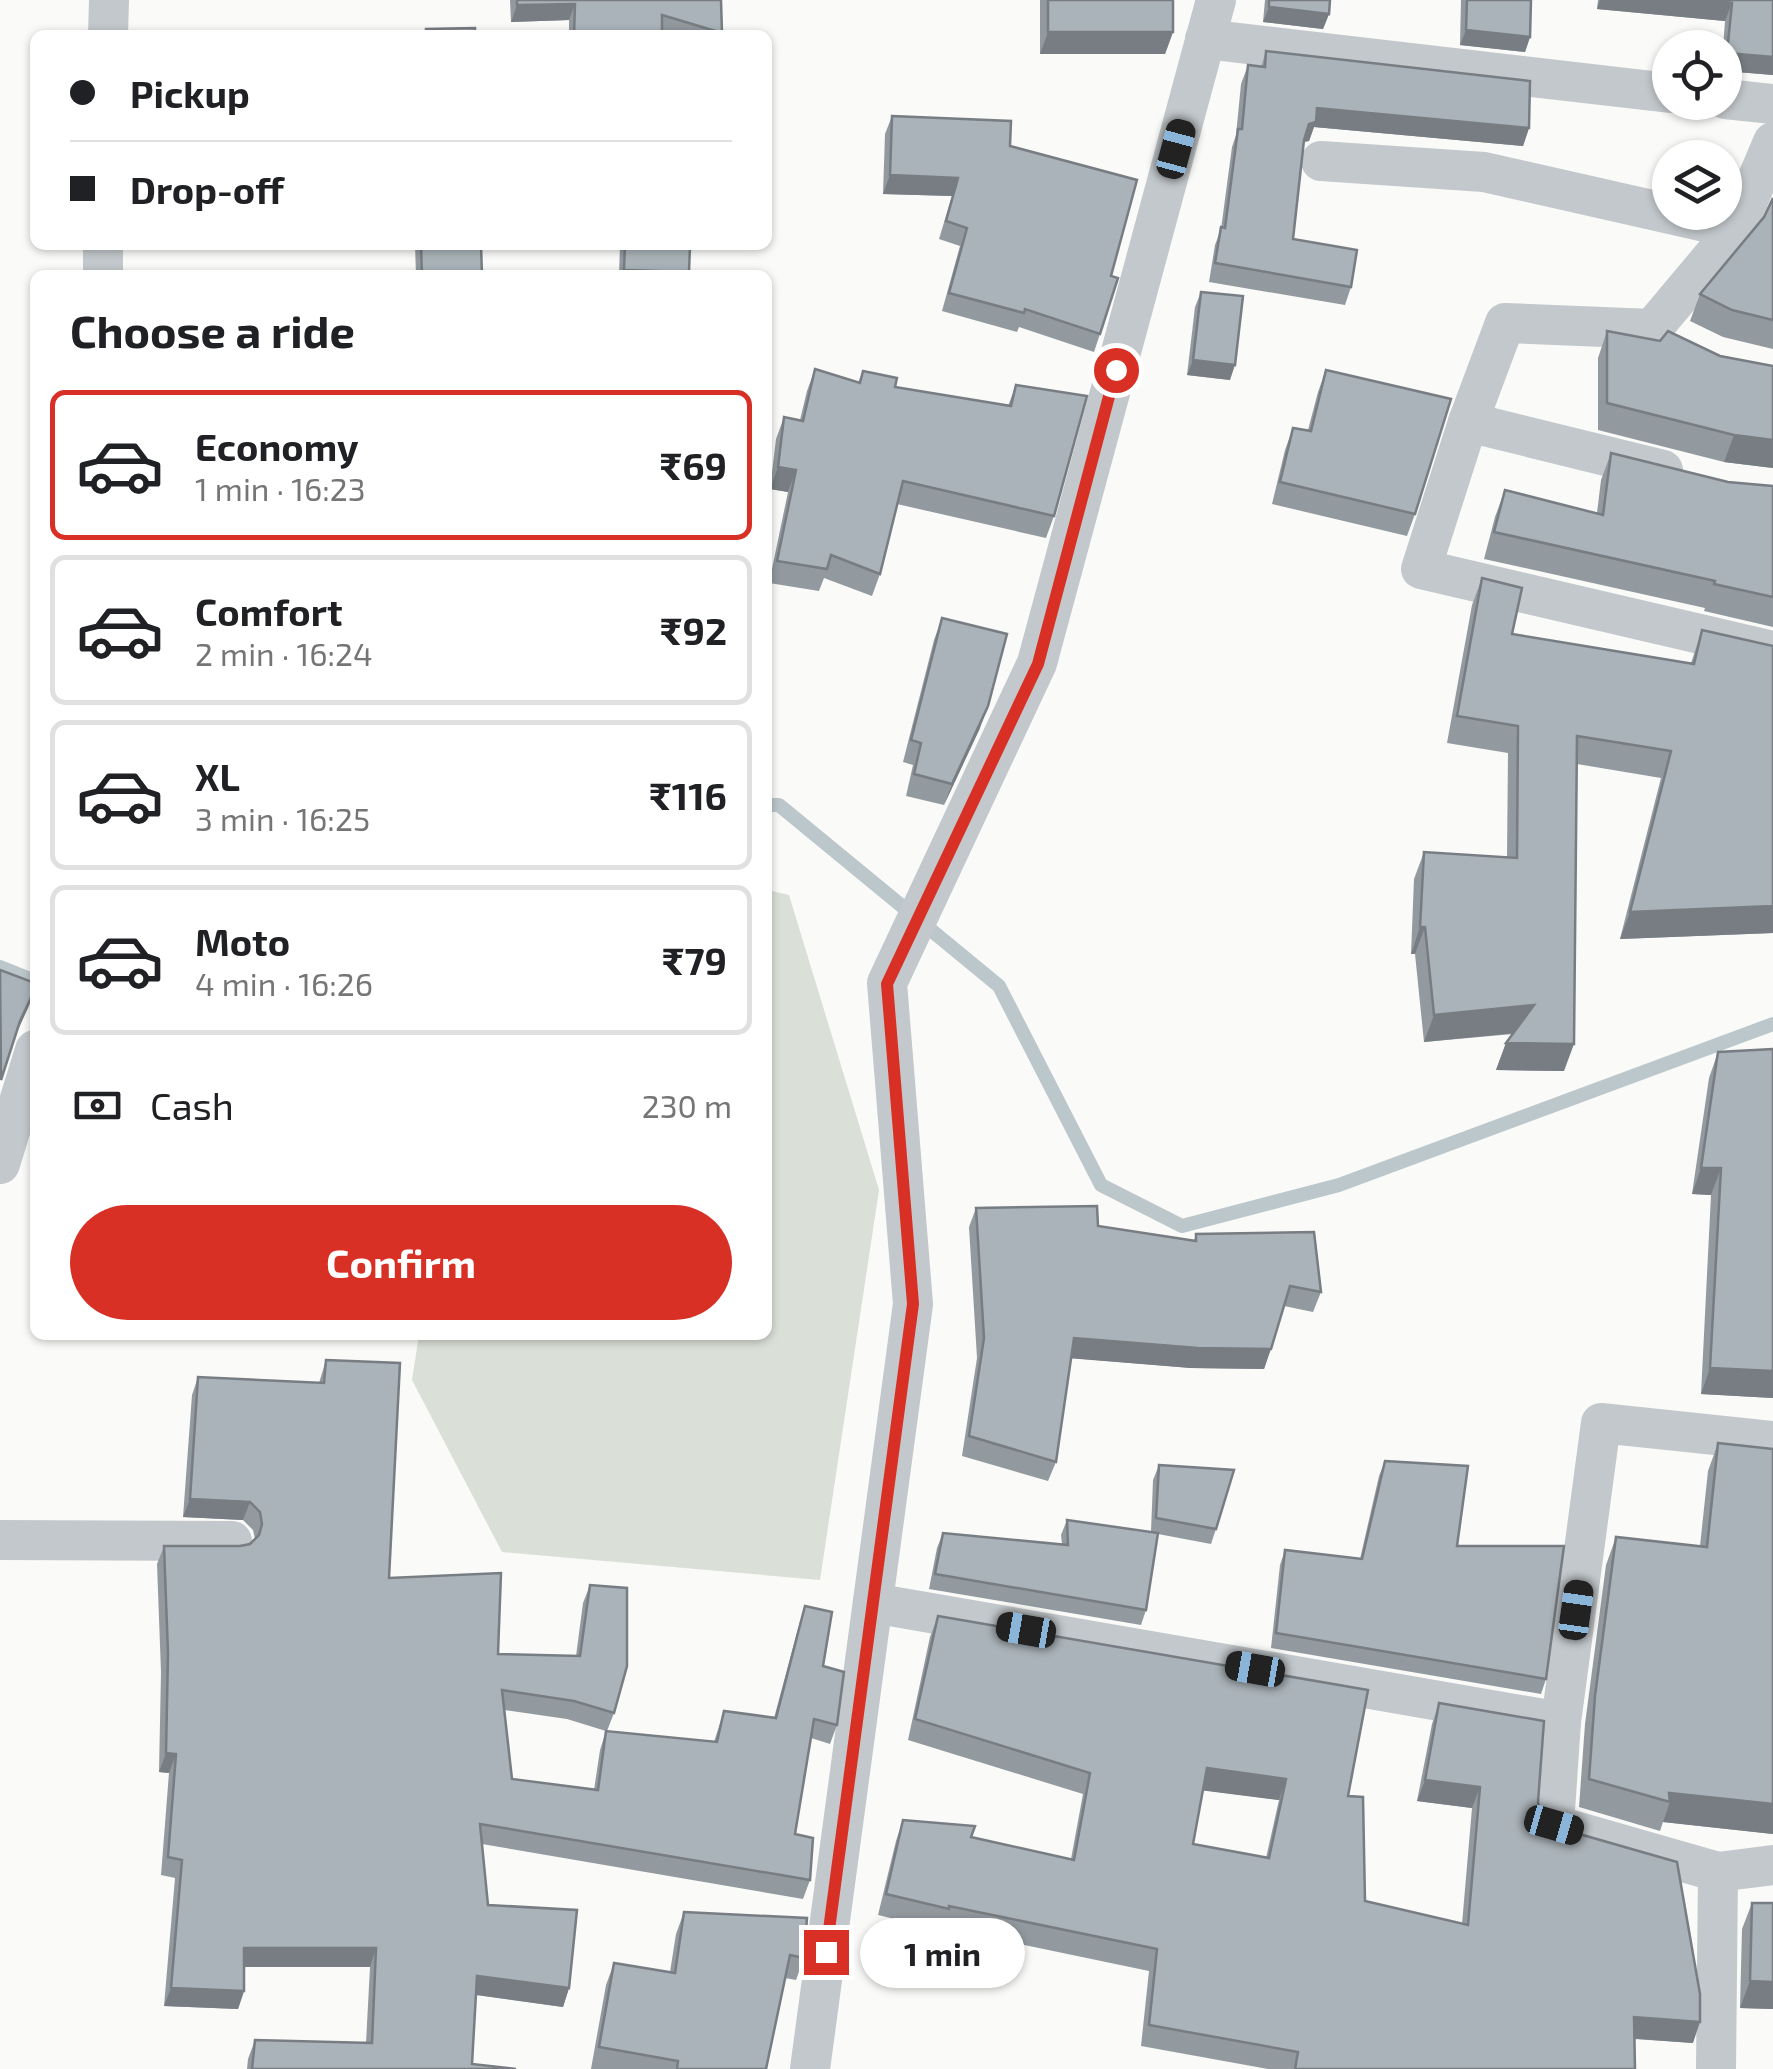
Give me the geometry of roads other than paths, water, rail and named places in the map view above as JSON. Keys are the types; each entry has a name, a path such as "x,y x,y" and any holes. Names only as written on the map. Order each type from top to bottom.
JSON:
{"street":[{"path":"108,30 109,0"},
{"path":"810,2069 913,1304 887,984 1038,664 1216,0"},
{"path":"1205,39 1652,91"},
{"path":"1742,101 1773,104"},
{"path":"1742,215 1773,142"},
{"path":"1321,161 1484,172 1652,210"},
{"path":"1735,230 1668,336 1505,323 1421,568 1773,651"},
{"path":"1468,422 1700,480"},
{"path":"0,1164 30,1066"},
{"path":"1773,1440 1601,1424 1561,1722 1554,1825 1718,1872 1773,1865"},
{"path":"0,1540 232,1541"},
{"path":"873,1603 1561,1722"},
{"path":"1716,2069 1718,1872"}],"waterway":[{"path":"772,805 779,805 999,986 1101,1185 1182,1226 1339,1185 1773,1024"},
{"path":"0,967 30,979"}]}
